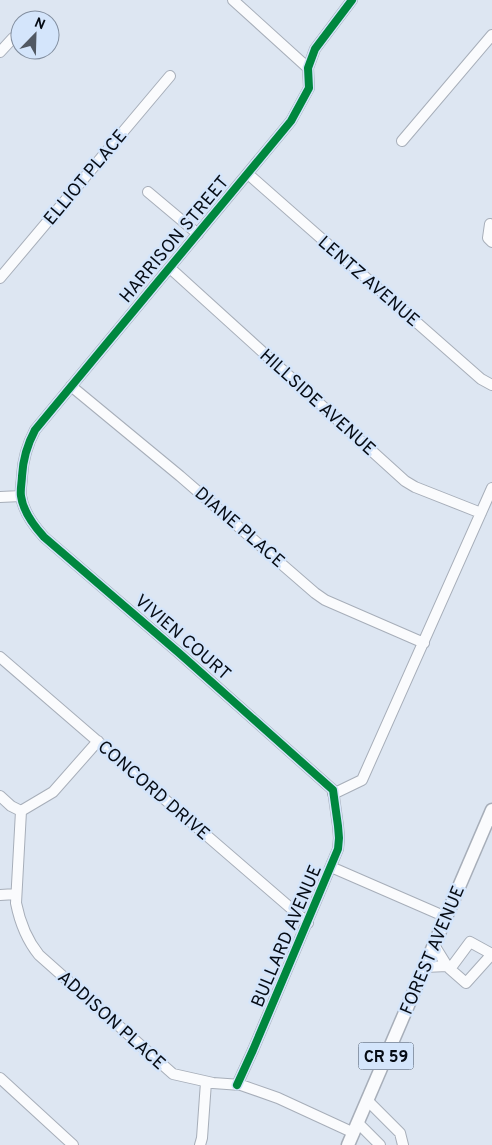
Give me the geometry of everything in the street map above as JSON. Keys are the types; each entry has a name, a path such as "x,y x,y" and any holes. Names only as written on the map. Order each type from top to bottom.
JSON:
{"main road":[{"name":"FOREST AVENUE","path":"348,1145 492,810"}],"street":[{"path":"233,0 308,68"},
{"name":"HARRISON STREET","path":"21,496 23,460 35,430 291,121 309,88 308,68 315,49 352,0"},
{"path":"402,141 492,35"},
{"path":"0,52 10,41"},
{"name":"ELLIOT PLACE","path":"0,278 170,76"},
{"name":"LENTZ AVENUE","path":"248,174 481,379 492,385"},
{"path":"148,192 198,234"},
{"path":"490,224 488,238 492,242"},
{"name":"HILLSIDE AVENUE","path":"170,268 405,481 415,487 481,513"},
{"name":"DIANE PLACE","path":"71,386 187,482 315,593 325,600 424,643"},
{"path":"333,794 362,780 492,488"},
{"path":"0,498 21,496"},
{"name":"VIVIEN COURT","path":"21,496 28,515 44,537 179,652 333,790 333,794"},
{"name":"CONCORD DRIVE","path":"0,657 308,923"},
{"path":"0,796 11,806 21,811 53,792 98,741"},
{"name":"BULLARD AVENUE","path":"237,1085 338,850 339,838 333,794"},
{"name":"ADDISON PLACE","path":"21,811 16,894 19,918 24,932 39,955 173,1074 206,1082 237,1085 278,1098 356,1128"},
{"path":"331,867 446,917"},
{"path":"0,895 16,894"},
{"path":"425,967 449,968 434,945"},
{"path":"0,1078 73,1145"},
{"path":"200,1145 206,1082"},
{"path":"368,1100 400,1133 403,1145"},
{"path":"356,1128 380,1145"}],"cycle path":[{"path":"237,1085 338,849 338,826 333,790 179,653 44,537 36,528 22,502 23,469 26,452 35,430 291,121 309,88 308,68 315,49 352,0"}]}
